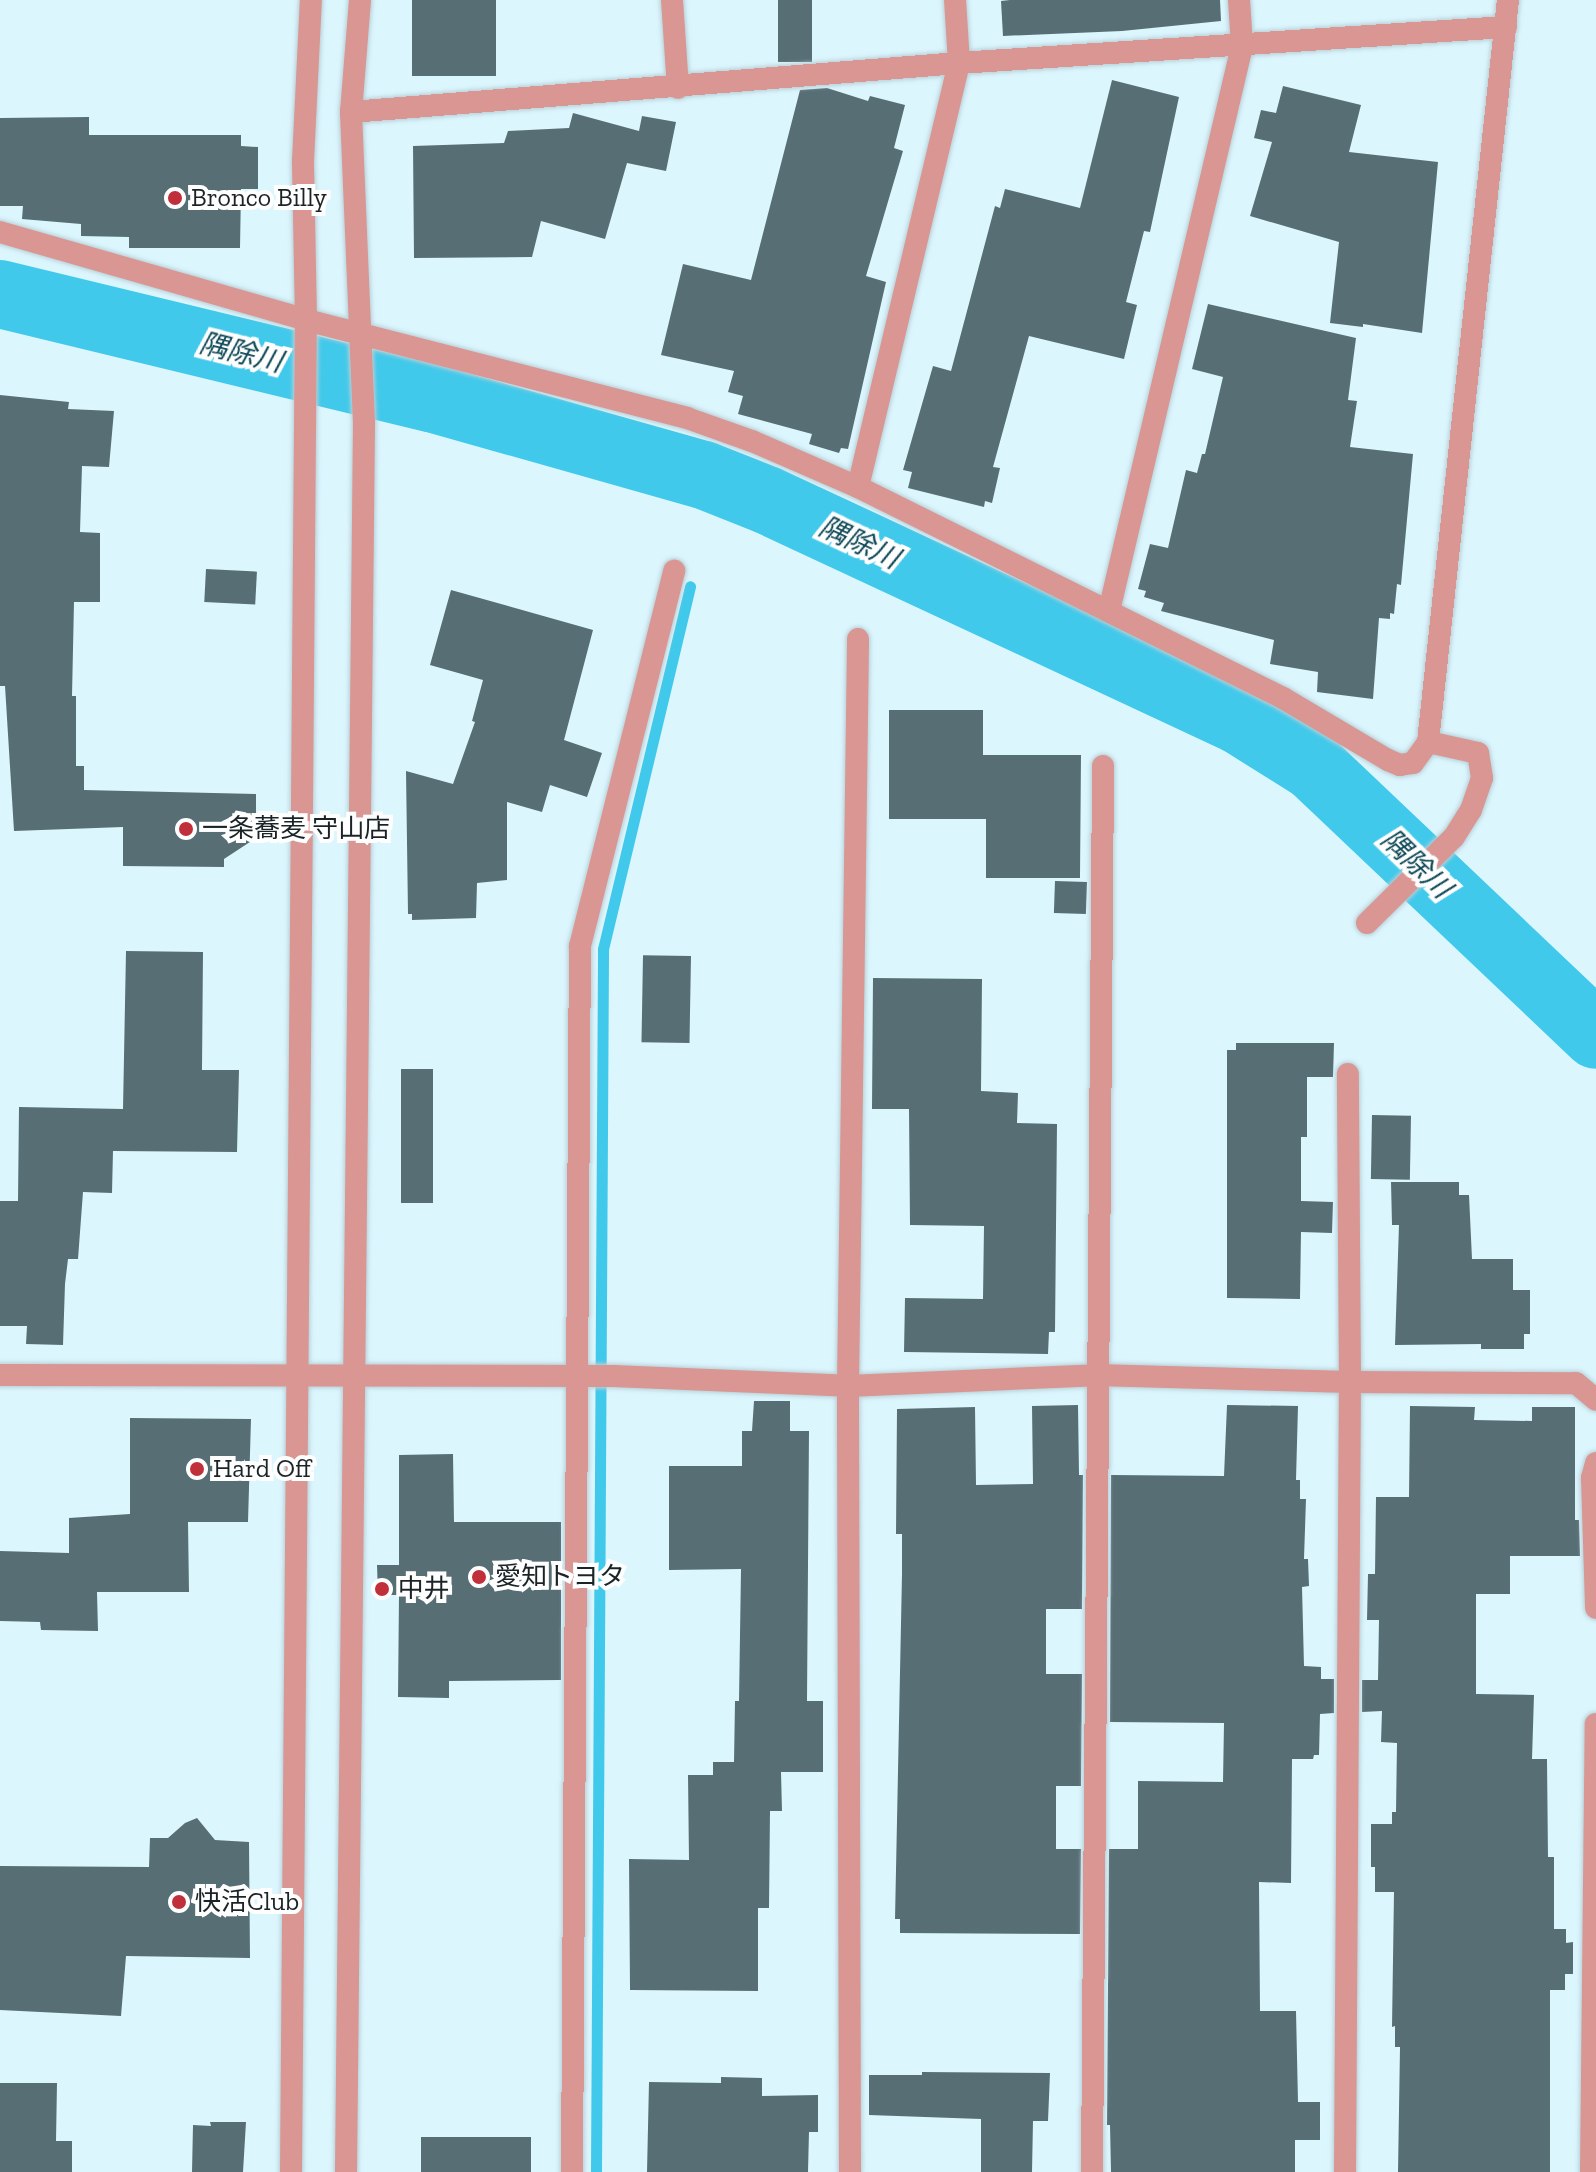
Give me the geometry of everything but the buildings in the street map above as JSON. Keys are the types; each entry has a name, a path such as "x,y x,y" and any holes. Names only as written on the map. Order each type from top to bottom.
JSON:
{"street":[{"path":"291,2172 306,320 303,161 311,0"},
{"path":"346,2172 364,423 351,112 360,0"},
{"path":"672,0 678,88"},
{"path":"858,487 959,63 955,0"},
{"path":"1109,611 1242,46 1239,0"},
{"path":"0,232 306,320 687,418 752,441 858,487 1109,611 1283,698 1400,765 1413,763 1422,755 1428,742 1508,0"},
{"path":"351,112 959,63 1506,27"},
{"path":"572,2172 580,1376 580,946 674,571"},
{"path":"850,2172 848,1386 858,639"},
{"path":"1375,917 1454,837 1466,821 1482,778 1478,753 1428,742"},
{"path":"1092,2172 1103,766"},
{"path":"1345,2172 1350,1382 1348,1074"},
{"path":"0,1375 580,1376 848,1386 1096,1375 1350,1382 1576,1383 1596,1400"},
{"path":"1596,1463 1592,1478 1596,1608"},
{"path":"1591,2172 1596,1724"}],"waterway":[{"name":"隅除川","path":"0,294 431,398 704,475 767,500 1239,720 1314,767 1596,1035"},
{"path":"596,2172 603,949 690,586"}],"place":[{"name":"Bronco Billy","path":"175,198"},
{"name":"一条蕎麦 守山店","path":"186,829"},
{"name":"Hard Off","path":"197,1469"},
{"name":"愛知トヨタ","path":"479,1577"},
{"name":"中井","path":"382,1589"},
{"name":"快活Club","path":"179,1902"}]}
